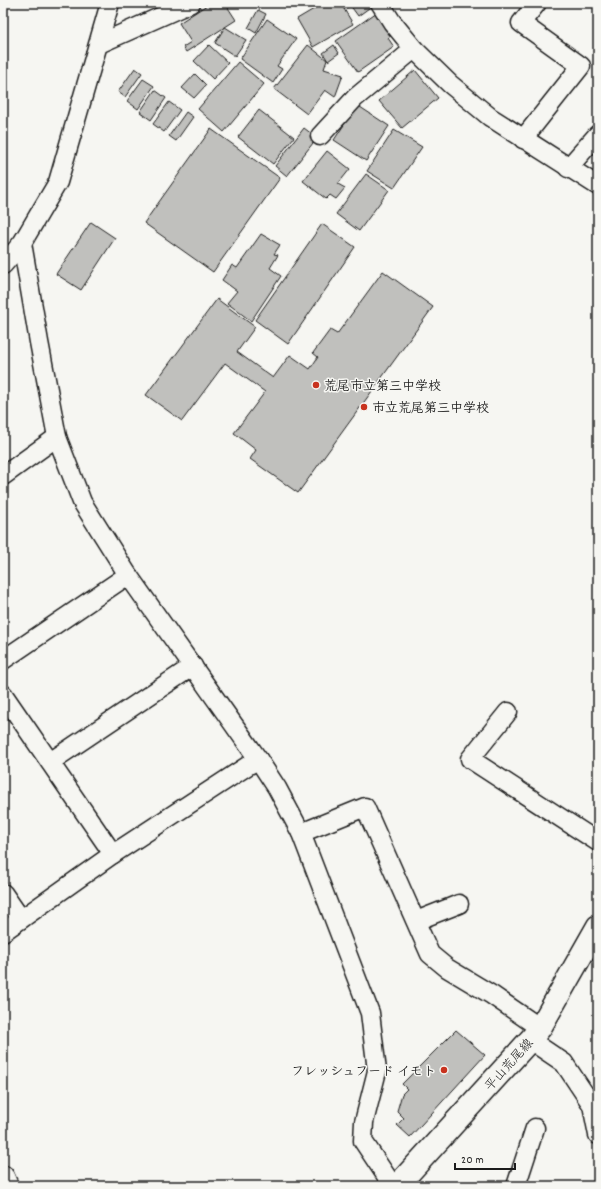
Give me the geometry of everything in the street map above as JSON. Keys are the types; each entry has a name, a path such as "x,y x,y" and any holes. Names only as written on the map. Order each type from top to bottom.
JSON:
{"main road":[{"name":"平山荒尾線","path":"396,1186 535,1034 598,926"},
{"path":"3,1177 7,1186"}],"street":[{"path":"3,265 22,243 58,182 110,3"},
{"path":"99,44 191,3"},
{"path":"380,3 392,22 414,49 450,84 490,117 598,186"},
{"path":"523,139 581,66 521,23 537,3"},
{"path":"320,136 354,98 414,49"},
{"path":"568,168 598,134"},
{"path":"22,243 57,437 82,502 128,575 258,759 277,788 302,833 370,1013 377,1071 364,1122 362,1141 393,1186"},
{"path":"3,476 57,437"},
{"path":"3,660 128,575"},
{"path":"50,762 193,666"},
{"path":"3,694 113,854"},
{"path":"508,712 470,759 598,842"},
{"path":"3,932 113,854 258,759"},
{"path":"302,833 365,807 430,954 447,968 492,995 564,1063 592,1105 598,1135"},
{"path":"3,893 21,919"},
{"path":"416,921 459,904"},
{"path":"516,1186 535,1128"}],"building":[{"path":"149,3 178,3 175,7 157,8"},
{"path":"210,3 225,3 236,20 186,52 183,47 191,42 179,23"},
{"path":"324,3 334,3 337,7 341,4 353,24 313,47 297,19"},
{"path":"340,3 376,3 358,16 350,5 345,9"},
{"path":"258,10 266,14 256,33 248,28"},
{"path":"377,12 393,34 388,38 394,47 358,72 336,41"},
{"path":"267,19 296,39 277,66 282,69 273,83 240,59"},
{"path":"225,27 246,40 235,56 215,43"},
{"path":"209,45 228,63 213,79 194,61"},
{"path":"308,45 327,60 324,69 343,75 335,97 325,90 307,114 274,89"},
{"path":"334,45 339,53 328,61 323,53"},
{"path":"238,62 264,84 224,132 198,109"},
{"path":"135,68 142,73 125,97 118,92"},
{"path":"415,70 438,98 402,128 379,101"},
{"path":"195,74 206,85 194,98 182,88"},
{"path":"143,79 154,86 138,109 127,101"},
{"path":"155,90 166,98 151,120 140,112"},
{"path":"169,102 180,110 164,132 153,124"},
{"path":"357,105 389,126 366,161 334,140"},
{"path":"259,110 294,137 273,164 238,137"},
{"path":"186,112 193,117 176,141 169,136"},
{"path":"304,128 317,138 287,176 275,166"},
{"path":"211,129 280,178 213,272 144,223"},
{"path":"394,130 422,147 394,188 367,171"},
{"path":"327,151 350,169 338,184 345,188 336,199 330,195 326,199 303,181"},
{"path":"366,174 389,190 359,231 336,214"},
{"path":"91,222 115,238 81,290 56,274"},
{"path":"322,224 355,247 288,344 255,320"},
{"path":"261,234 280,245 274,254 278,255 270,268 281,276 251,321 227,303 237,291 222,280 232,265 237,268"},
{"name":"荒尾市立第三中学校","path":"383,271 433,307 298,493 250,459 256,450 234,433 265,392 225,363 182,421 146,395 217,299 255,327 237,352 273,378 290,355 310,369 318,357 313,353 330,330 337,334"},
{"name":"フレッシュフード イモト","path":"456,1030 485,1055 410,1137 397,1125 404,1118 397,1111 402,1094 407,1089 402,1084"}],"place":[{"name":"荒尾市立第三中学校","path":"316,385"},
{"name":"市立荒尾第三中学校","path":"364,407"},
{"name":"フレッシュフード イモト","path":"444,1070"}]}
